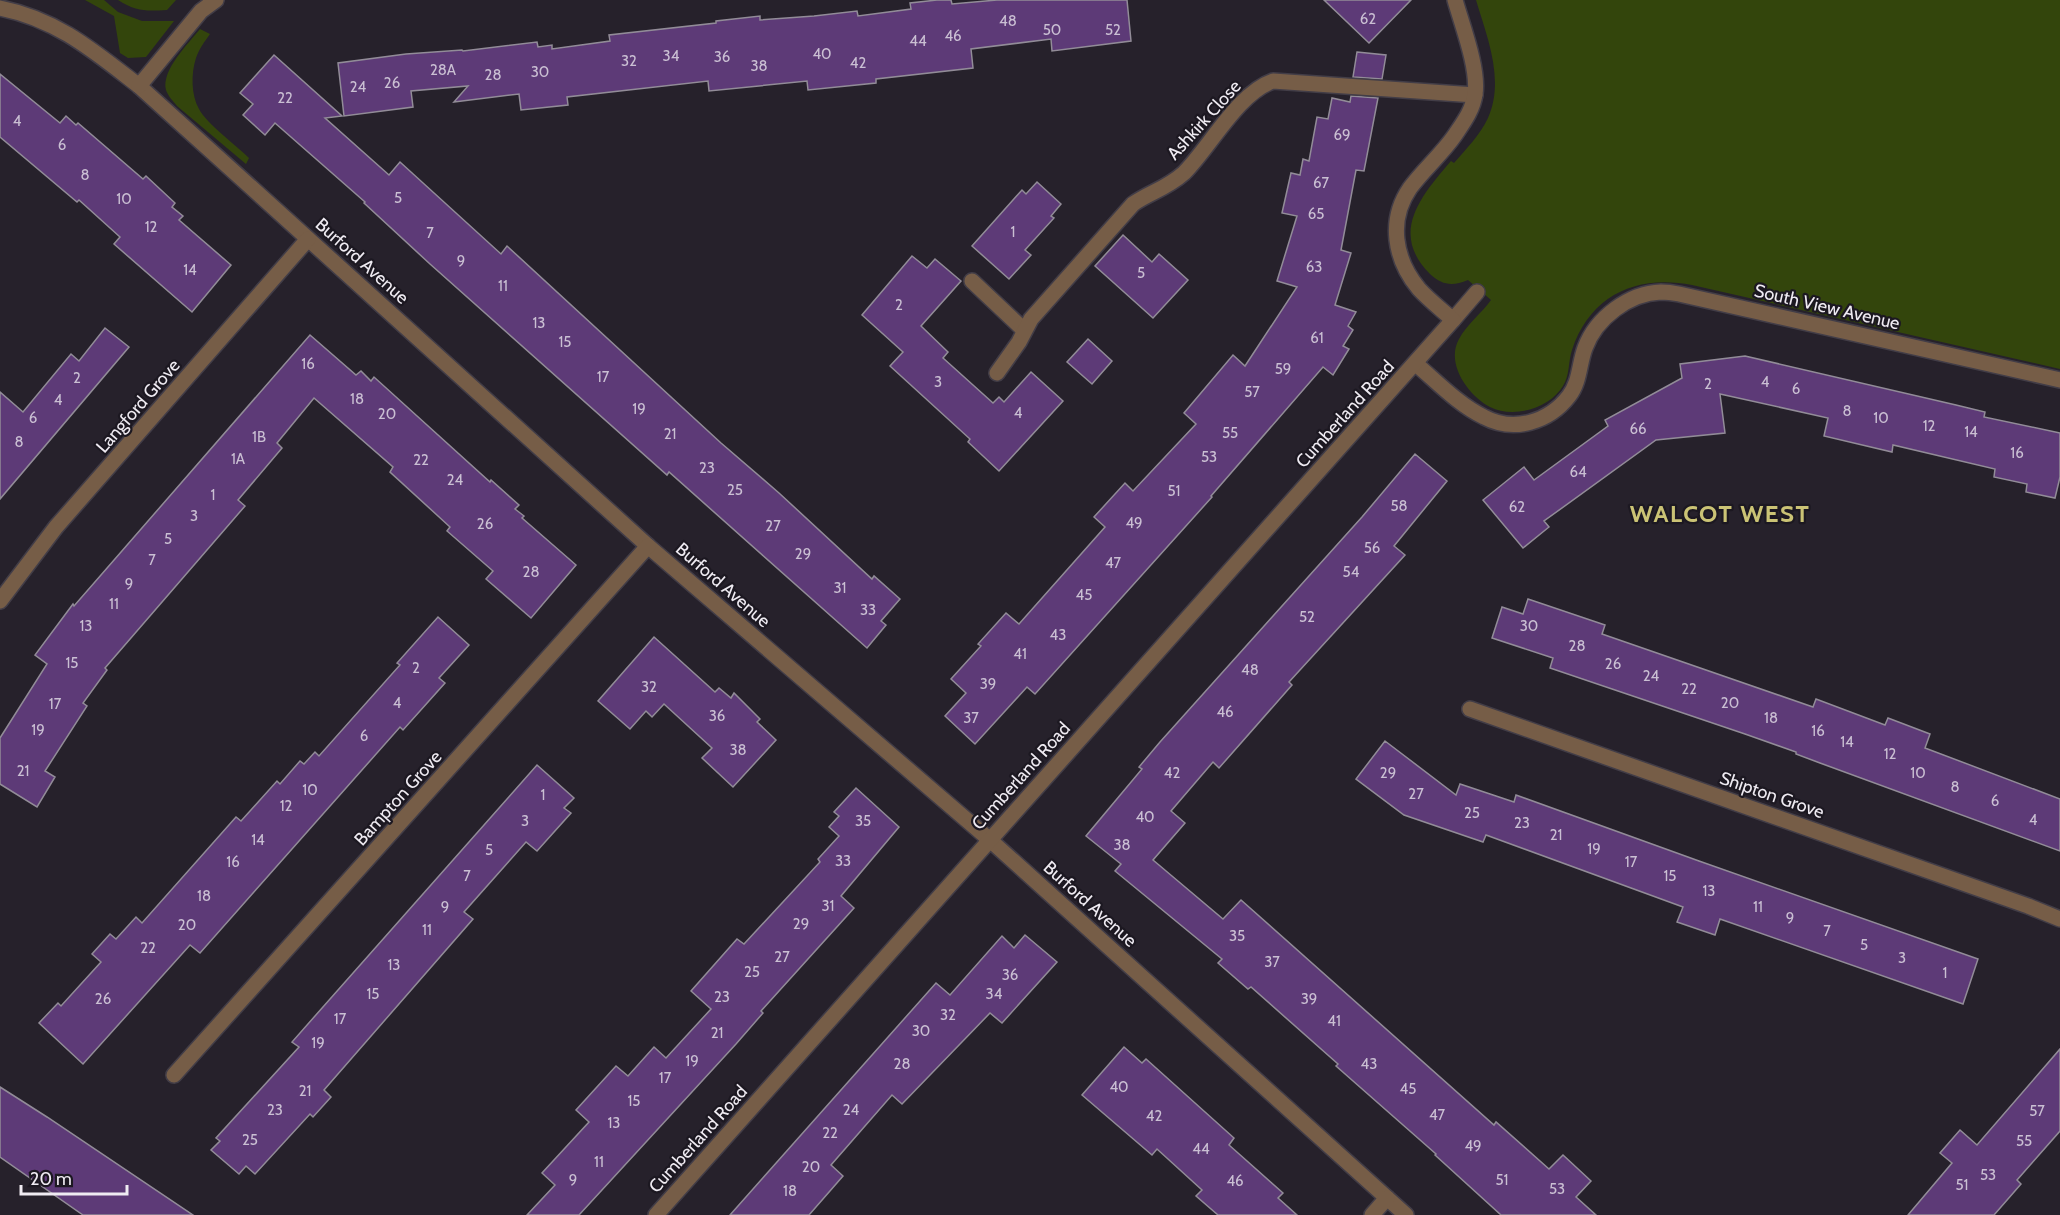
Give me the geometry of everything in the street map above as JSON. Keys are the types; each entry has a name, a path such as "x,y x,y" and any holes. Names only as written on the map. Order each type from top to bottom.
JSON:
{"street":[{"path":"140,87 201,11 216,0"},
{"path":"1453,321 1418,287 1409,272 1396,238 1396,220 1399,205 1412,186 1450,143 1466,119 1475,95 1470,54 1455,0"},
{"name":"Burford Avenue","path":"1,8 23,13 61,29 88,46 140,87 648,546 990,840 1406,1215"},
{"name":"Ashkirk Close","path":"997,373 1044,302 1133,204 1141,198 1159,192 1184,172 1241,105 1263,85 1273,81 1475,95"},
{"name":"Langford Grove","path":"0,601 56,527 308,239"},
{"path":"972,281 1024,330"},
{"name":"Cumberland Road","path":"656,1215 1416,364 1477,292"},
{"name":"South View Avenue","path":"1595,329 1614,309 1625,302 1662,292 2060,380"},
{"name":"Cumberland Road","path":"1416,364 1484,417 1503,424 1526,425 1551,412 1569,395 1579,376 1585,349 1595,329"},
{"name":"Bampton Grove","path":"174,1075 648,546"},
{"name":"Shipton Grove","path":"1470,709 2060,919"},
{"path":"1372,1215 1387,1198"}],"green space":[{"path":"85,0 104,0 118,12 142,21 174,21 146,57 128,58 120,53 114,16"},
{"path":"118,0 176,0 167,10 153,11 136,9"},
{"path":"1476,0 2060,0 2060,369 1692,285 1672,282 1653,283 1635,286 1618,293 1603,302 1591,315 1580,331 1572,350 1565,382 1557,394 1549,400 1531,409 1510,412 1490,407 1482,402 1461,378 1457,369 1455,349 1470,323 1491,300 1468,280 1448,284 1430,274 1418,259 1412,244 1411,229 1420,201 1451,161 1454,163 1477,136 1493,104 1495,74"},
{"path":"200,29 210,34 194,64 193,84 196,103 208,121 249,158 246,164 177,106 166,90 168,74 172,66"}],"building":[{"path":"951,0 952,4 997,0 1127,0 1131,41 1052,51 1051,39 971,49 973,68 876,79 876,83 808,90 807,81 709,91 708,81 567,97 568,105 521,110 519,94 454,102 468,86 411,91 413,107 344,116 338,63 406,54 463,51 537,42 538,47 552,45 552,49 610,41 609,35 716,23 716,21 760,16 760,20 857,11 858,16 911,9 910,3"},
{"path":"1324,0 1411,0 1369,43"},
{"path":"1357,52 1386,55 1382,79 1353,77"},
{"path":"274,55 342,116 325,118 389,175 400,162 501,254 507,246 872,579 874,576 900,599 881,621 886,625 867,648 669,472 667,475 275,123 265,135 243,115 253,104 240,93"},
{"path":"0,74 60,123 66,116 76,125 78,123 143,179 146,176 175,203 172,207 183,216 179,220 231,265 192,312 114,244 120,237 79,200 77,202 0,137"},
{"path":"1351,96 1378,98 1364,171 1356,170 1341,250 1351,253 1335,305 1356,312 1348,326 1353,330 1343,346 1349,349 1333,375 1323,367 1212,497 1035,694 1027,687 975,744 945,716 966,693 951,679 981,646 978,644 1006,613 1019,624 1105,527 1094,517 1125,483 1133,491 1196,424 1184,413 1233,355 1245,366 1297,287 1277,281 1297,216 1282,213 1291,173 1300,175 1303,159 1309,161 1317,117 1328,119 1332,98 1350,102"},
{"path":"1037,182 1061,204 1051,216 1054,218 1025,250 1031,255 1009,279 972,246 1022,190 1026,194"},
{"path":"1123,235 1152,262 1159,254 1188,280 1153,318 1095,266"},
{"path":"912,256 927,268 935,259 961,281 921,326 948,352 943,358 993,403 999,397 1004,402 1031,372 1063,401 999,471 968,442 970,439 890,366 903,352 862,315"},
{"path":"105,328 129,347 0,499 0,392 23,412 71,354 79,361"},
{"path":"310,335 356,375 361,371 371,381 374,377 490,482 491,480 519,505 515,509 524,516 522,518 576,565 531,618 486,579 493,571 447,531 450,527 390,472 393,467 314,398 277,443 282,448 238,500 245,506 105,668 107,670 83,703 87,706 45,771 55,777 37,807 0,784 0,738 47,664 35,655 73,604 74,606"},
{"path":"1088,339 1112,361 1092,384 1067,362"},
{"path":"1745,356 1985,412 1984,417 2060,433 2060,477 2055,498 2026,492 2027,484 1994,477 1995,469 1893,445 1892,452 1824,436 1828,418 1720,394 1725,433 1656,440 1544,521 1549,527 1523,548 1483,500 1524,467 1534,480 1608,426 1605,420 1682,378 1680,364"},
{"path":"1415,454 1447,481 1394,546 1405,555 1289,682 1292,685 1219,768 1213,762 1171,811 1185,823 1153,860 1223,919 1241,900 1494,1125 1496,1122 1549,1169 1563,1155 1591,1181 1576,1197 1596,1215 1501,1215 1336,1066 1338,1064 1251,987 1248,989 1218,963 1222,959 1115,871 1121,864 1086,836 1142,769 1139,767 1160,742 1362,517"},
{"path":"1528,599 1605,625 1602,634 1813,707 1816,699 1885,725 1888,718 1930,734 1925,748 2060,799 2060,851 1796,754 1796,752 1550,668 1553,658 1492,638 1502,607 1523,614"},
{"path":"438,617 469,645 439,678 445,683 403,730 400,727 200,953 190,945 83,1064 39,1023 58,1003 61,1006 101,962 92,954 110,934 116,939 136,917 142,923 236,817 241,821 277,781 280,784 300,761 304,764 315,752 319,756 400,665 397,663"},
{"path":"654,637 715,692 719,688 731,698 734,693 760,719 757,722 776,740 733,787 702,758 712,748 664,704 652,717 646,711 630,729 598,701"},
{"path":"1385,741 1456,795 1460,784 1514,802 1516,795 1978,959 1963,1004 1720,919 1715,935 1677,922 1683,907 1486,835 1483,842 1404,815 1356,779"},
{"path":"537,765 574,798 564,808 571,813 537,851 526,842 464,912 473,919 324,1090 331,1097 313,1117 310,1114 255,1174 246,1166 239,1174 211,1150 220,1141 216,1138 299,1047 292,1042"},
{"path":"856,788 899,827 841,896 854,908 761,1011 763,1013 736,1044 579,1215 527,1215 555,1185 542,1173 589,1122 576,1110 616,1066 628,1076 654,1047 666,1058 711,1009 691,991 737,939 744,944 820,862 818,859 839,836 829,827 839,816 834,812"},
{"path":"1025,935 1057,962 1002,1023 990,1013 902,1104 892,1095 831,1165 843,1176 809,1215 730,1215 936,983 950,995 1002,936 1014,948"},
{"path":"1124,1047 1142,1063 1146,1059 1234,1138 1229,1145 1283,1193 1278,1198 1297,1215 1218,1215 1196,1196 1202,1190 1157,1149 1152,1155 1082,1095"},
{"path":"2060,1049 2060,1131 2017,1180 2021,1184 1994,1215 1908,1215 1952,1163 1940,1153 1960,1130 1977,1145"},
{"path":"0,1087 193,1215 83,1215 0,1157"}],"district":[{"name":"WALCOT WEST","path":"1720,514"}]}
